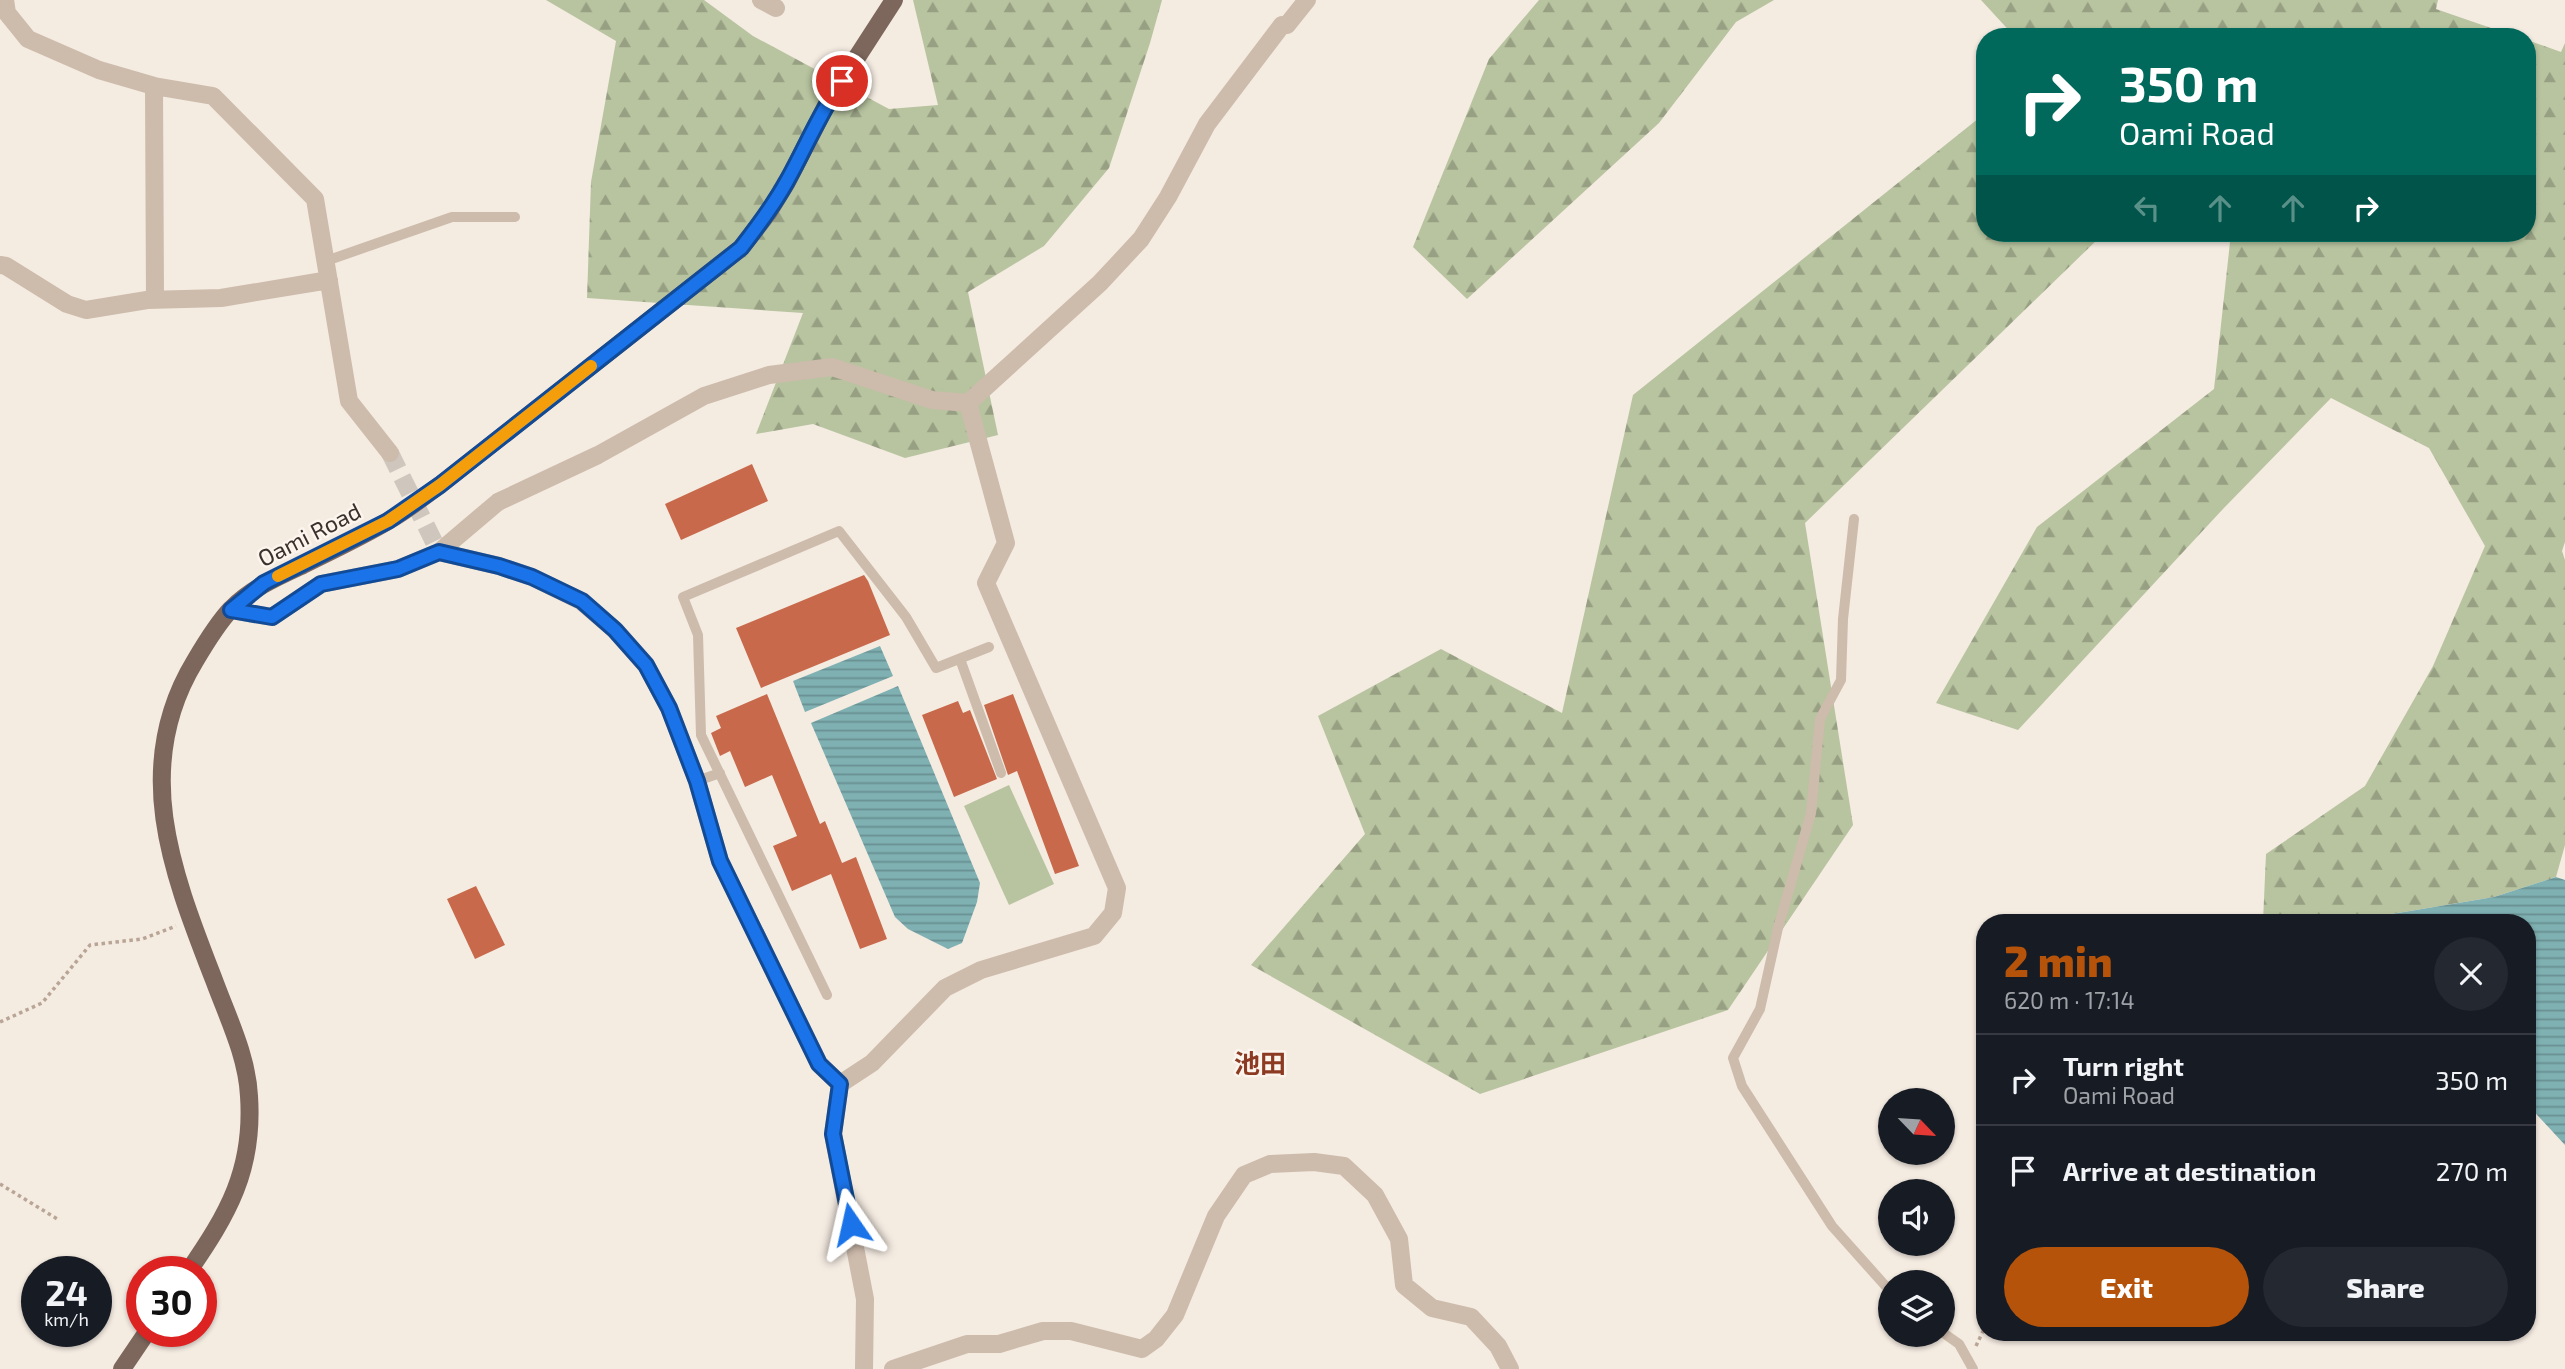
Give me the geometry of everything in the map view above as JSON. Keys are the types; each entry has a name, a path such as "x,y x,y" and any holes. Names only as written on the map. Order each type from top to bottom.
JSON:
{"main road":[{"name":"Oami Road","path":"200,1256 214,1236 237,1190 248,1139 249,1097 245,1063 191,920 169,851 162,810 160,773 165,731 180,685 204,645 231,610 264,583 388,521 440,485 741,248 768,213 828,102 894,0"},
{"path":"122,1369 137,1347"}],"street":[{"path":"231,610 272,617 321,584 398,569 439,552 498,502 598,455 704,396 769,375 832,367 932,400 968,402 1100,284 1140,239 1168,197 1207,124 1282,25 1287,25 1307,0"},
{"path":"4,8 29,39 99,70 155,86 213,96 315,199 349,401 390,453"},
{"path":"155,86 155,299"},
{"path":"0,265 67,304 86,310 155,299 221,298 329,280"},
{"path":"864,1369 865,1299 833,1134 840,1084 872,1063 945,988 981,970 1094,936 1113,913 1117,888 986,583 1006,543 968,402"},
{"path":"439,552 532,577 582,601 615,630 646,665 669,708 697,781 720,861 819,1064 840,1084"},
{"path":"893,1369 967,1345 999,1344 1043,1331 1071,1331 1142,1349 1156,1339 1175,1315 1216,1216 1244,1175 1270,1164 1314,1162 1344,1166 1375,1195 1399,1239 1404,1285 1432,1308 1471,1317 1498,1346 1510,1369"}],"lane":[{"path":"326,261 452,217 515,217"},
{"path":"1854,519 1843,619 1841,680 1820,719 1811,813 1778,928 1760,1009 1733,1058 1742,1086 1832,1226 1878,1278"},
{"path":"827,995 701,735 698,635 683,597 839,531 906,617 936,668 989,647"},
{"path":"960,659 1001,773"},
{"path":"697,781 720,773"},
{"path":"1955,1341 1973,1369"}],"path":[{"path":"0,1022 42,1003 90,945 142,939 191,920"},
{"path":"0,1184 59,1220"}],"green space":[{"path":"546,0 704,0 753,36 889,109 938,105 913,0 1162,0 1109,168 1044,246 968,292 998,435 905,458 813,424 756,434 803,313 587,298 591,182 616,41"},
{"path":"1539,0 1774,0 1736,22 1659,123 1467,299 1413,247 1489,59"},
{"path":"1981,0 2438,0 2436,9 2491,28 2007,28"},
{"path":"2536,43 2561,52 2565,43 2565,542 2562,551 2565,560 2565,845 2556,877 2494,897 2392,914 2263,914 2266,854 2365,786 2433,666 2485,546 2429,448 2331,398 2222,510 2018,730 1936,703 2037,527 2214,389 2230,242 2536,242"},
{"path":"1976,120 1976,242 2095,242 1805,523 1853,825 1728,1010 1480,1094 1251,965 1365,834 1318,716 1441,649 1562,713 1633,395"},
{"path":"1009,785 1054,884 1009,905 964,806"}],"water":[{"path":"880,646 893,676 805,712 793,681"},
{"path":"898,686 980,883 977,902 962,943 948,949 908,929 895,917 811,723"},
{"path":"2556,877 2565,880 2565,1145 2536,1114 2536,914 2392,914 2494,897"}],"building":[{"path":"752,464 768,501 681,540 665,504"},
{"path":"864,575 890,635 761,688 736,628"},
{"path":"767,694 820,824 825,821 842,863 856,857 887,939 860,949 831,874 792,891 773,846 797,836 772,775 745,787 730,751 720,756 711,733 721,728 716,716"},
{"path":"1013,694 1079,866 1055,874 1017,771 1008,775 984,705"},
{"path":"958,701 963,713 970,710 997,779 954,797 922,715"},
{"path":"476,886 505,945 475,959 447,899"}],"tunnel":[{"path":"390,453 439,552"}],"slow traffic":[{"path":"278,576 388,521 440,485 591,366"}],"district":[{"name":"池田","path":"1260,1062"}],"route":[{"path":"842,81 828,102 787,182 768,213 741,248 440,485 388,521 264,583 231,610 272,617 321,584 398,569 439,552 532,577 582,601 615,630 646,665 669,708 697,781 720,861 819,1064 840,1084 833,1134 851,1224"}]}
